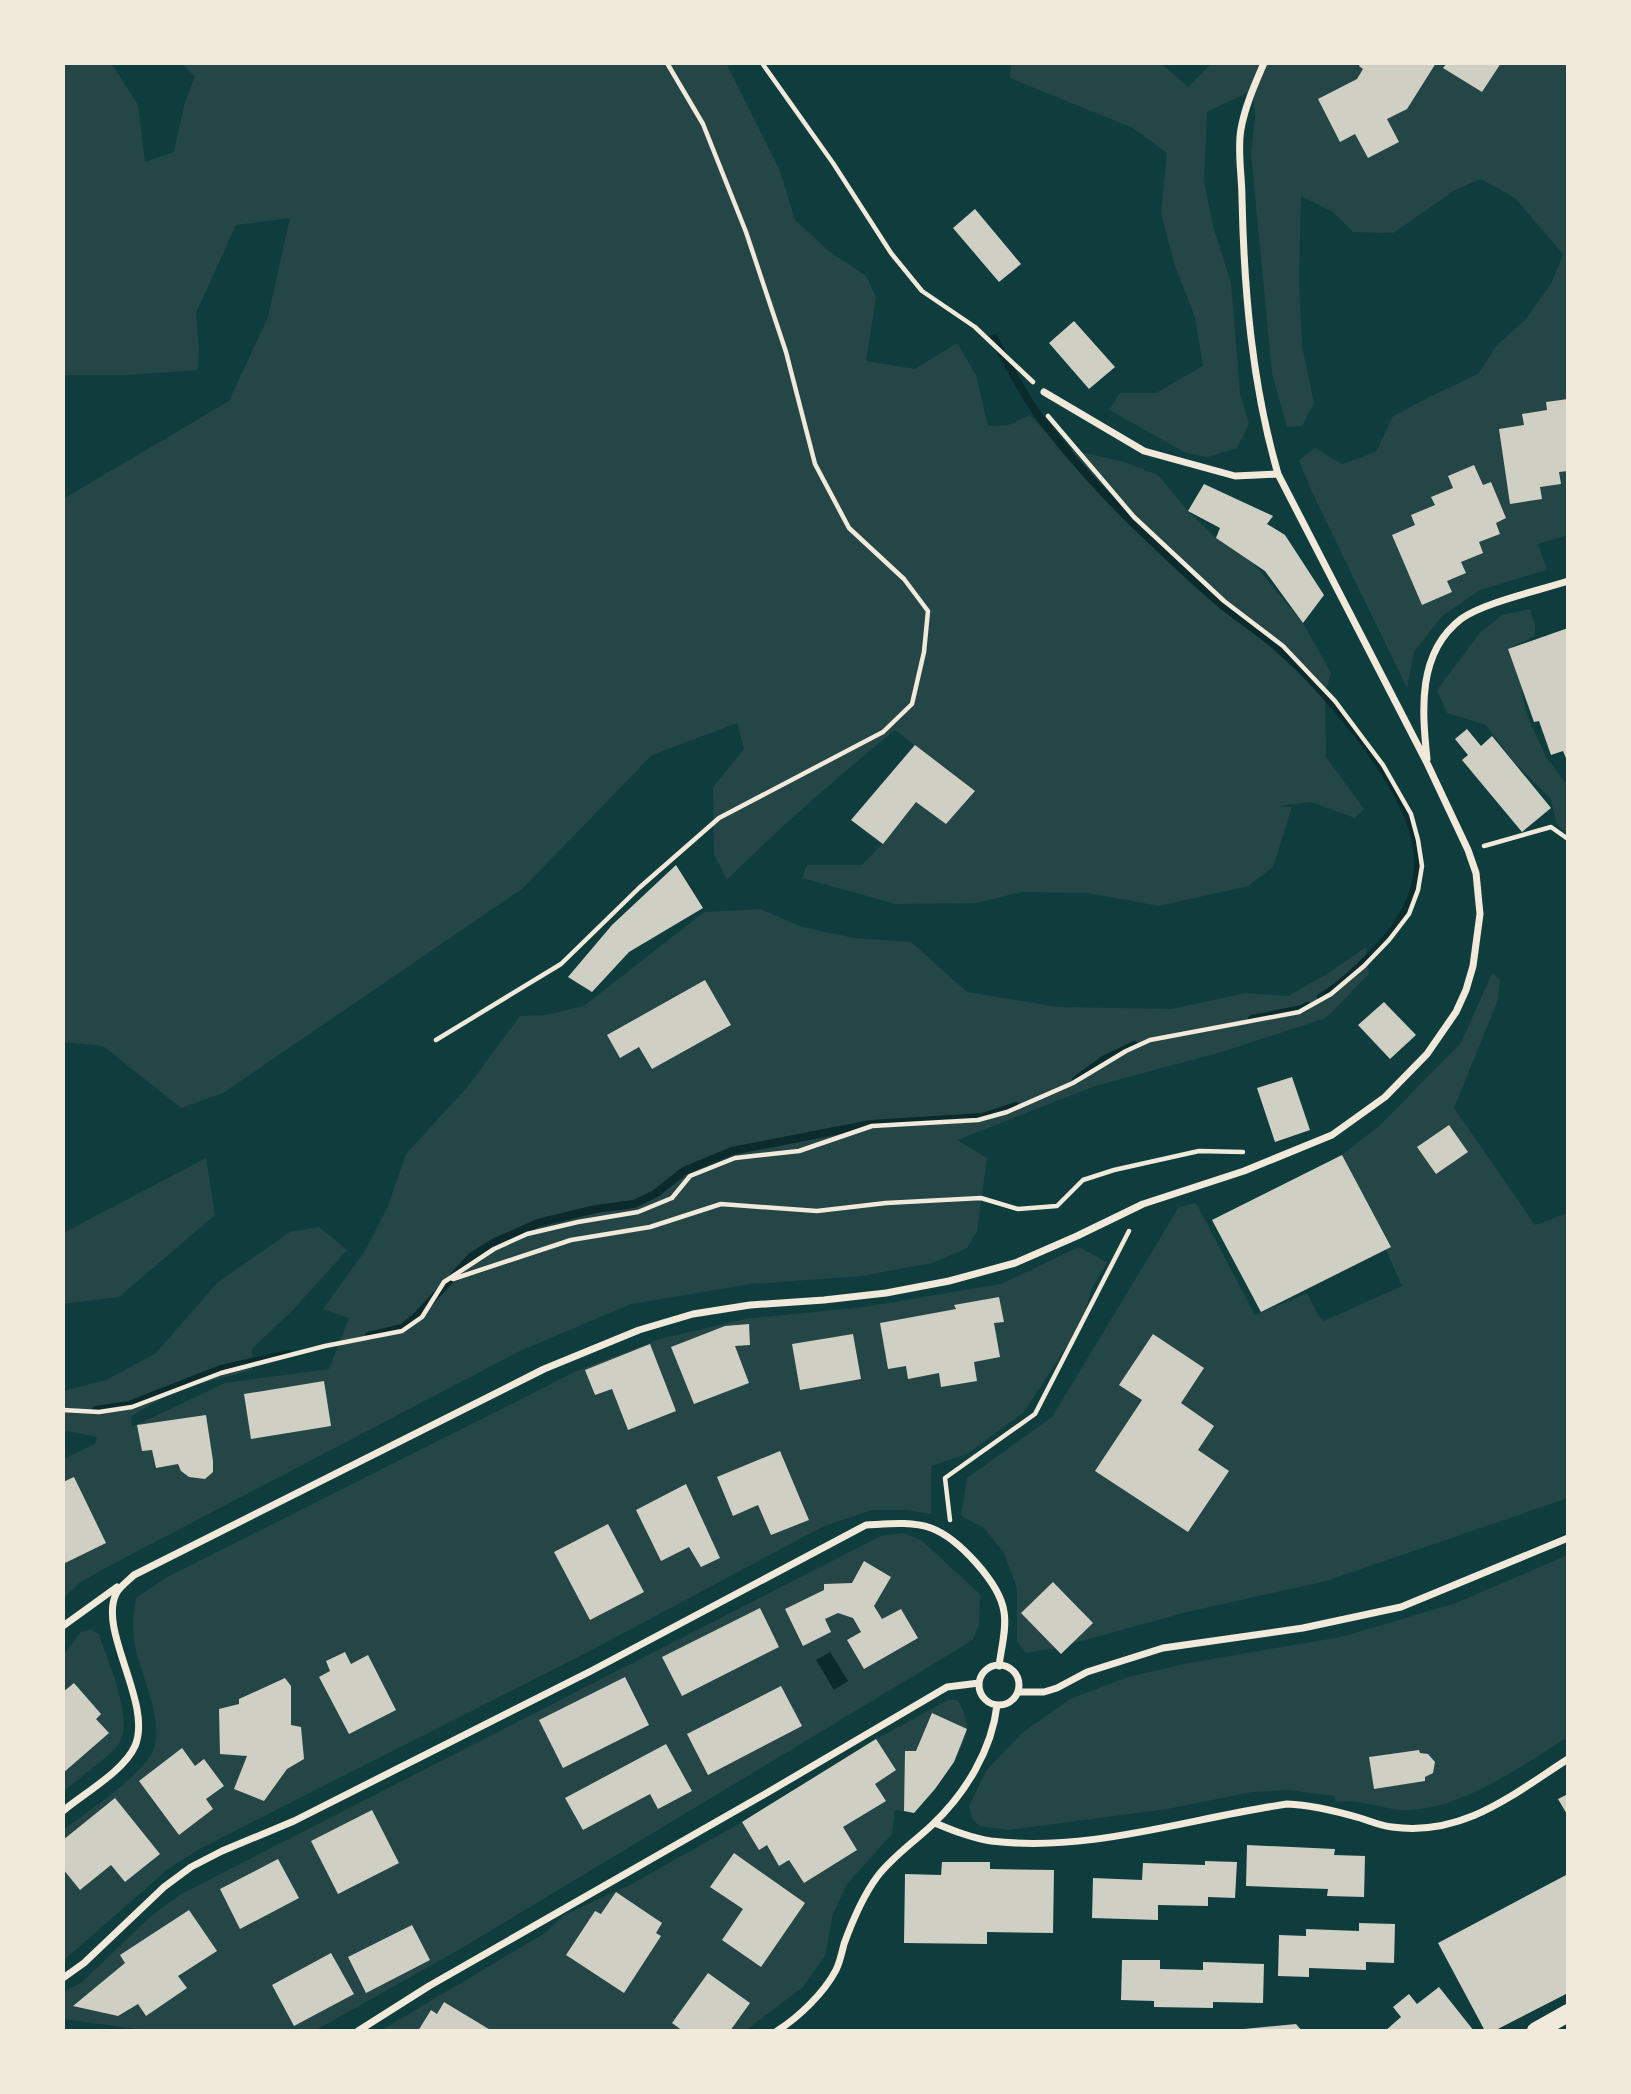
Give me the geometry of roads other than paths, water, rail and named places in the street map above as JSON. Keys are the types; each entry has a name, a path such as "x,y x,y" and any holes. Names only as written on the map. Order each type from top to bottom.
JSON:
{"main road":[{"path":"1536,2031 1568,2013"}],"street":[{"path":"63,1626 134,1575 544,1369 639,1330 693,1314 750,1305 886,1293 949,1282 1016,1263 1143,1204 1244,1171 1332,1135 1385,1097 1427,1054 1456,1012 1473,966 1480,914 1476,873 1427,763 1278,474 1265,428 1251,336 1243,235 1241,131 1248,100 1264,63"},
{"path":"1044,392 1144,450 1235,476 1278,474"},
{"path":"1427,763 1422,710 1426,674 1443,638 1462,618 1497,603 1568,581"},
{"path":"63,1978 84,1963 164,1887 191,1867 294,1821 554,1689 866,1525 898,1523 931,1528 953,1541 969,1555 1000,1597 1005,1613 999,1665"},
{"path":"1018,1692 1044,1692 1087,1672 1163,1648 1303,1628 1401,1607 1568,1538"},
{"path":"63,1811 123,1763 135,1747 138,1719 115,1631 113,1606 116,1592 134,1575"},
{"path":"999,1665 1015,1674 1018,1679 1018,1692 1010,1702 997,1705 986,1700 979,1683 984,1672 999,1665"},
{"path":"358,2031 429,1986 947,1687 979,1683"},
{"path":"777,2031 806,2008 836,1969 864,1897 877,1876 934,1823 965,1786 990,1741 997,1705"},
{"path":"934,1823 990,1840 1052,1842 1102,1838 1287,1804 1310,1804 1391,1827 1426,1828 1485,1813 1568,1759"}],"waterway":[{"path":"994,338 1032,407 1084,471 1133,523 1184,571 1223,606 1278,648 1321,690 1368,747 1405,809 1415,838 1418,865 1410,900 1393,930 1377,949 1344,981 1321,997"},
{"path":"1252,1019 1307,1006"},
{"path":"1076,1080 1105,1059 1134,1045"},
{"path":"369,1336 402,1328 417,1316 471,1257 495,1242 538,1223 596,1209 634,1204 655,1194 684,1171 732,1151 871,1124 982,1117 1016,1106"},
{"path":"96,1410 129,1405 221,1369 288,1354"}]}
